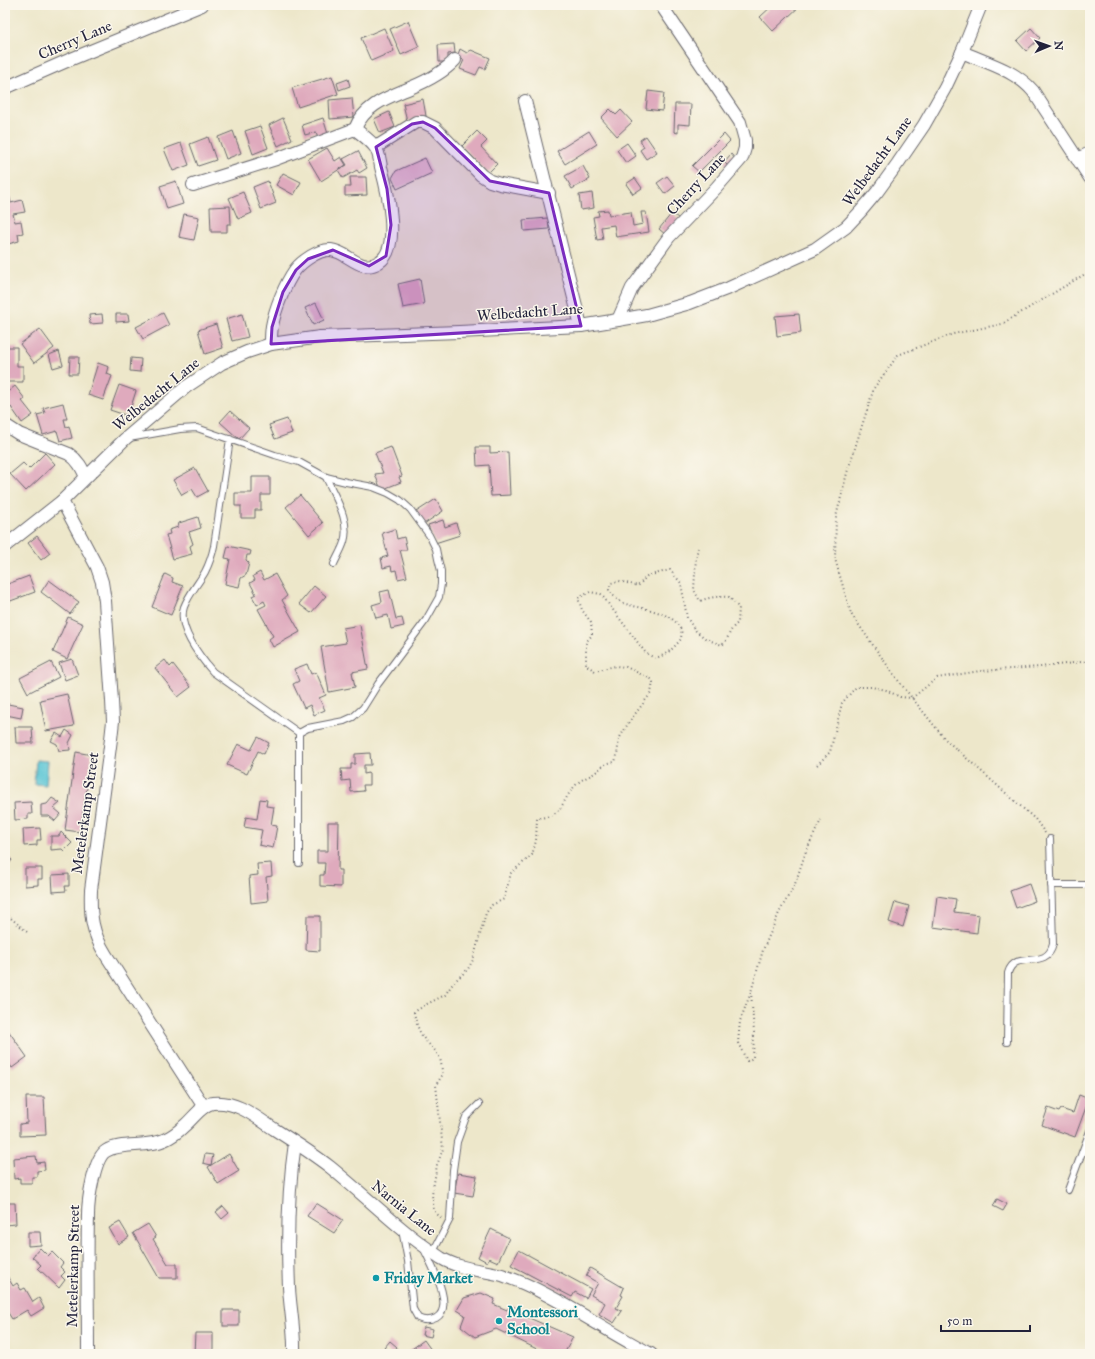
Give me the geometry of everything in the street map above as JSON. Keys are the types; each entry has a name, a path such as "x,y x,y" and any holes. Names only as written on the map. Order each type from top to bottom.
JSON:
{"street":[{"name":"Cherry Lane","path":"5,88 202,5"},
{"name":"Cherry Lane","path":"618,320 632,288 669,237 731,171 742,158 745,148 746,140 740,122 661,5"},
{"name":"Welbedacht Lane","path":"5,546 62,501 125,439 195,380 222,363 247,352 271,344 320,337 581,326 647,315 690,304 803,256 846,227 877,192 912,143 934,109 962,52 981,5"},
{"path":"962,52 1014,74 1025,82 1033,91 1090,178"},
{"path":"193,185 276,159 354,129 363,115 381,101 431,78 447,69 455,60"},
{"path":"525,101 581,326"},
{"path":"376,147 412,124 416,122 423,122 434,128 481,175 490,181 549,193"},
{"path":"271,344 272,327 283,292 296,270 308,259 326,250 333,250 362,265 369,266 376,264 386,256 390,242 391,225 387,189 376,147 354,129"},
{"path":"1077,159 1090,153"},
{"path":"5,425 19,434 69,454 82,467 86,477"},
{"name":"Metelerkamp Street","path":"62,501 97,567 101,578 105,600 113,720 91,890 90,908 93,928 102,950 207,1105 184,1127 170,1137 151,1144 120,1147 107,1150 102,1154 96,1165 88,1213 88,1354"},
{"name":"Narnia Lane","path":"207,1105 226,1103 241,1108 295,1143 330,1167 401,1227 451,1264 503,1276 526,1285 573,1308 588,1319 651,1354"},
{"path":"294,1354 295,1340 289,1288 288,1224 291,1173 295,1143"},
{"path":"628,1342 631,1354"}],"lane":[{"path":"125,439 197,428 299,462 326,477 388,493 400,500 410,509 429,535 436,549 441,571 441,584 439,597 426,620 378,684 363,708 354,717 344,721 314,727 299,733"},
{"path":"230,439 214,546 210,562 184,607 184,622 188,637 206,665 213,672 299,733"},
{"path":"326,477 338,504 346,533 344,542 334,564"},
{"path":"298,864 299,733"},
{"path":"1007,1042 1008,973 1010,967 1013,963 1018,961 1043,958 1049,955 1052,951 1050,839"},
{"path":"1051,885 1090,886"},
{"path":"433,1252 450,1219 453,1170 457,1142 466,1118 479,1104"},
{"path":"1068,1190 1090,1131"},
{"path":"401,1227 408,1260 413,1309 418,1318 430,1320 438,1317 443,1310 441,1288 438,1278 421,1243"}],"path":[{"path":"1050,839 1035,819 945,739 912,698 851,614 835,559 836,517 847,473 874,388 898,355 953,334 1002,324 1090,271"},
{"path":"442,1222 440,1217 434,1211 432,1195 437,1165 443,1149 436,1085 443,1074 440,1067 440,1059 433,1047 426,1041 417,1027 414,1012 445,995 454,982 468,969 474,960 486,913 492,905 504,899 510,873 532,855 536,841 537,818 545,818 559,810 565,798 578,783 596,772 606,762 615,762 619,739 629,722 651,693 654,682 651,678 626,667 615,666 595,671 586,665 586,642 592,635 592,629 591,622 582,610 578,598 590,592 601,594 645,652 654,658 662,657 682,640 681,630 675,622 665,615 651,609 622,603 613,596 609,590 611,582 619,581 638,586 647,576 670,570 681,583 687,618 695,630 706,639 722,645 727,641 732,628 738,622 739,608 729,597 711,597 700,601 694,590 696,556 698,548"},
{"path":"817,765 830,752 842,703 856,687 872,687 886,690 900,697 912,698 937,678 980,671 1041,667 1090,661"},
{"path":"751,992 754,1032 753,1058 747,1061 738,1043 740,1021 764,950 779,912 795,884 806,851 821,820"},
{"path":"5,913 27,932"}],"highlighted area":[{"path":"423,122 435,128 490,181 549,193 581,326 271,344 272,327 283,292 296,270 308,259 333,250 369,266 386,256 391,225 387,189 376,147 412,124"}],"water":[{"path":"36,760 48,761 46,785 34,784"}],"building":[{"path":"773,5 801,5 773,31 760,17"},
{"path":"408,21 419,47 401,55 390,29"},
{"path":"384,28 394,51 371,61 361,38"},
{"path":"1031,28 1040,38 1026,51 1017,41"},
{"path":"454,44 455,53 448,54 448,62 439,62 438,45"},
{"path":"460,49 467,53 471,50 490,58 485,69 480,67 476,75 460,69 464,60 457,57"},
{"path":"332,76 338,94 298,107 292,88"},
{"path":"348,79 350,86 339,90 337,83"},
{"path":"648,91 664,93 662,111 646,109"},
{"path":"352,98 354,117 330,119 329,100"},
{"path":"423,99 426,116 407,121 403,104"},
{"path":"675,104 691,104 690,125 678,124 678,133 674,132"},
{"path":"610,109 616,115 621,110 632,122 617,136 601,118"},
{"path":"389,112 395,127 380,133 374,119"},
{"path":"283,118 292,139 278,146 269,125"},
{"path":"323,118 328,134 318,137 316,132 305,135 302,125"},
{"path":"260,126 268,148 253,154 245,131"},
{"path":"233,131 241,153 226,159 218,137"},
{"path":"477,131 487,141 481,147 497,164 488,173 462,146"},
{"path":"589,131 597,144 565,164 557,151"},
{"path":"724,134 730,141 699,172 692,166"},
{"path":"646,136 657,152 646,159 640,150 644,147 640,140"},
{"path":"208,137 216,160 198,166 190,144"},
{"path":"181,143 189,165 173,171 164,149"},
{"path":"627,143 636,156 626,163 617,150"},
{"path":"327,148 335,161 341,157 346,165 321,181 308,159"},
{"path":"358,151 367,168 359,173 357,170 343,178 338,170 347,165 343,159"},
{"path":"731,154 736,160 729,167 724,162"},
{"path":"425,158 432,173 397,189 392,178 396,171"},
{"path":"583,166 590,179 572,189 565,176"},
{"path":"283,173 301,182 294,195 276,185"},
{"path":"667,176 675,186 665,194 657,183"},
{"path":"350,177 366,177 367,195 345,196 345,187 351,187"},
{"path":"635,178 642,188 633,194 626,184"},
{"path":"176,181 183,204 167,209 160,186"},
{"path":"268,181 276,203 261,209 253,187"},
{"path":"243,192 252,213 238,219 229,198"},
{"path":"592,193 594,208 581,210 579,195"},
{"path":"9,195 11,203 22,200 25,212 13,214 15,222 21,221 23,233 18,234 19,241 8,244 6,236 5,237 5,196"},
{"path":"230,206 231,224 227,224 227,232 211,232 210,207"},
{"path":"608,210 609,215 631,212 633,226 643,224 641,212 646,212 649,232 616,237 614,225 601,227 603,239 597,240 593,217 599,216 598,211"},
{"path":"672,213 679,219 666,235 659,229"},
{"path":"184,214 199,217 194,240 179,237"},
{"path":"548,218 549,229 524,231 523,220"},
{"path":"420,279 424,304 403,308 398,284"},
{"path":"316,303 324,320 313,325 305,308"},
{"path":"163,313 169,325 143,339 136,327"},
{"path":"102,314 103,323 90,324 89,315"},
{"path":"116,314 128,314 129,321 116,322"},
{"path":"242,314 248,337 232,341 226,319"},
{"path":"799,314 801,333 777,336 775,316"},
{"path":"216,324 223,348 205,354 198,330"},
{"path":"40,329 54,348 34,363 20,344"},
{"path":"5,347 17,347 17,366 23,366 23,382 5,382"},
{"path":"59,351 63,365 53,368 49,355"},
{"path":"70,357 79,357 78,374 69,374"},
{"path":"131,358 141,359 140,372 130,371"},
{"path":"98,363 109,367 107,374 112,376 103,400 88,395"},
{"path":"119,385 136,391 128,416 110,410"},
{"path":"15,386 25,399 22,401 33,415 22,423 11,407 8,409 5,404 5,394"},
{"path":"63,403 67,419 64,419 66,427 69,426 72,438 60,441 57,431 43,435 37,415 45,413 43,408"},
{"path":"230,411 249,428 239,439 220,422"},
{"path":"287,419 292,433 275,439 269,425"},
{"path":"391,447 402,476 399,477 401,482 381,490 375,474 383,473 375,453"},
{"path":"476,447 490,447 490,453 508,452 510,495 491,496 489,465 477,466"},
{"path":"45,453 55,464 26,491 10,474 23,463 29,469"},
{"path":"195,468 208,491 197,497 192,489 182,495 173,480"},
{"path":"252,477 270,477 270,495 261,495 261,510 255,510 255,518 241,518 241,506 235,506 235,493 252,493"},
{"path":"300,495 323,523 309,535 286,507"},
{"path":"436,499 443,511 424,524 416,512"},
{"path":"198,517 201,528 189,532 193,544 190,546 192,554 173,559 166,535 170,534 169,530 178,527 179,523"},
{"path":"443,520 445,527 456,523 460,535 435,543 428,525"},
{"path":"395,529 397,539 404,537 407,550 400,550 407,577 398,579 396,570 392,571 391,566 383,568 381,558 388,556 382,533"},
{"path":"37,536 50,553 41,560 28,543"},
{"path":"228,546 251,551 250,555 247,555 246,560 249,563 246,575 241,578 239,587 225,584 230,559 225,558"},
{"path":"260,572 264,580 275,574 287,596 282,600 300,632 273,647 269,639 273,636 258,609 266,605 264,601 257,605 252,596 256,594 250,583 255,580 253,576"},
{"path":"165,574 173,578 172,582 183,586 171,615 152,607"},
{"path":"29,576 35,592 5,603 5,585"},
{"path":"49,580 79,602 70,614 41,592"},
{"path":"314,586 326,596 311,613 299,604"},
{"path":"389,590 396,619 402,618 404,626 391,629 388,615 376,618 372,605 382,602 380,592"},
{"path":"68,617 83,624 67,659 53,652"},
{"path":"360,625 368,669 352,672 355,687 329,692 321,647 346,643 343,628"},
{"path":"72,659 78,675 65,680 59,663"},
{"path":"165,660 170,667 173,664 191,687 178,697 155,668"},
{"path":"51,662 59,677 28,693 20,678"},
{"path":"307,664 311,674 316,672 326,695 319,698 325,710 314,715 310,705 304,708 293,684 299,681 294,669"},
{"path":"67,694 74,726 46,731 40,700"},
{"path":"8,704 23,707 21,718 6,715"},
{"path":"15,727 32,727 33,743 16,743"},
{"path":"66,730 73,735 69,743 70,750 59,751 57,744 51,741 56,733 62,737"},
{"path":"258,737 269,743 264,754 258,751 247,774 227,765 238,744 251,750"},
{"path":"76,752 92,755 80,832 65,830"},
{"path":"370,753 371,765 364,765 364,774 369,773 369,785 363,785 364,791 351,792 350,780 342,781 341,769 351,769 351,764 355,764 355,754"},
{"path":"52,798 60,803 54,808 61,814 55,821 49,816 41,816 41,805 47,804"},
{"path":"260,799 267,800 266,806 274,807 271,825 277,826 273,848 259,845 262,830 244,827 246,817 257,819"},
{"path":"31,802 32,814 28,814 28,819 15,820 14,803"},
{"path":"328,822 339,822 338,870 341,870 341,887 320,886 320,875 324,875 325,863 317,863 317,851 328,851"},
{"path":"40,828 41,840 37,840 37,845 24,846 23,829"},
{"path":"61,832 72,843 64,851 62,849 51,850 51,836 59,836"},
{"path":"5,854 12,860 5,869"},
{"path":"271,863 272,876 266,877 268,901 251,903 249,876 258,875 257,864"},
{"path":"25,868 42,868 42,879 38,879 38,885 25,886"},
{"path":"69,874 69,886 65,886 66,891 53,892 52,875"},
{"path":"1029,884 1035,901 1016,908 1010,891"},
{"path":"937,896 956,899 954,912 979,915 977,933 933,927"},
{"path":"895,902 909,906 903,927 889,922"},
{"path":"307,916 320,916 320,951 306,950"},
{"path":"5,1026 27,1057 12,1068 5,1057"},
{"path":"1079,1095 1089,1099 1075,1137 1042,1125 1048,1108 1059,1112 1061,1109 1073,1113"},
{"path":"26,1097 44,1097 46,1135 20,1136 20,1124 27,1123"},
{"path":"205,1154 213,1155 211,1165 203,1163"},
{"path":"229,1154 239,1171 218,1184 208,1167"},
{"path":"36,1156 37,1163 44,1162 45,1170 37,1171 37,1177 32,1177 32,1183 20,1183 20,1178 14,1179 13,1158"},
{"path":"458,1173 477,1176 473,1196 454,1193"},
{"path":"997,1199 1007,1204 1003,1211 993,1206"},
{"path":"5,1203 15,1203 16,1224 5,1225"},
{"path":"316,1203 343,1220 334,1233 307,1216"},
{"path":"223,1206 229,1213 222,1219 216,1212"},
{"path":"120,1222 129,1237 118,1244 109,1228"},
{"path":"148,1224 156,1237 153,1239 168,1264 177,1264 177,1278 159,1278 133,1233"},
{"path":"491,1229 509,1238 498,1262 489,1258 487,1262 478,1257"},
{"path":"28,1232 40,1232 41,1245 28,1246"},
{"path":"40,1248 48,1256 52,1252 63,1263 60,1267 65,1272 61,1276 65,1280 59,1288 38,1268 41,1265 32,1257"},
{"path":"519,1250 591,1289 586,1298 575,1292 572,1297 511,1265"},
{"path":"590,1268 624,1288 621,1295 623,1296 616,1308 622,1311 614,1323 599,1314 605,1303 591,1295 598,1283 586,1276"},
{"path":"7,1276 13,1286 17,1283 21,1290 25,1288 33,1302 39,1298 44,1308 31,1316 27,1310 12,1319 5,1308 5,1277"},
{"name":"Montessori School","path":"481,1293 495,1299 493,1304 507,1310 510,1305 521,1310 520,1314 573,1337 564,1354 547,1354 496,1329 475,1337 461,1326 465,1315 457,1310 464,1298"},
{"path":"223,1310 239,1310 239,1326 223,1326"},
{"path":"424,1327 433,1329 431,1337 422,1335"},
{"path":"195,1333 213,1333 213,1354 194,1354"},
{"path":"424,1340 434,1354 405,1354"},
{"path":"390,1341 397,1347 392,1354 384,1348"}],"place":[{"name":"Friday Market","path":"376,1278"},
{"name":"Montessori School","path":"499,1321"}]}
